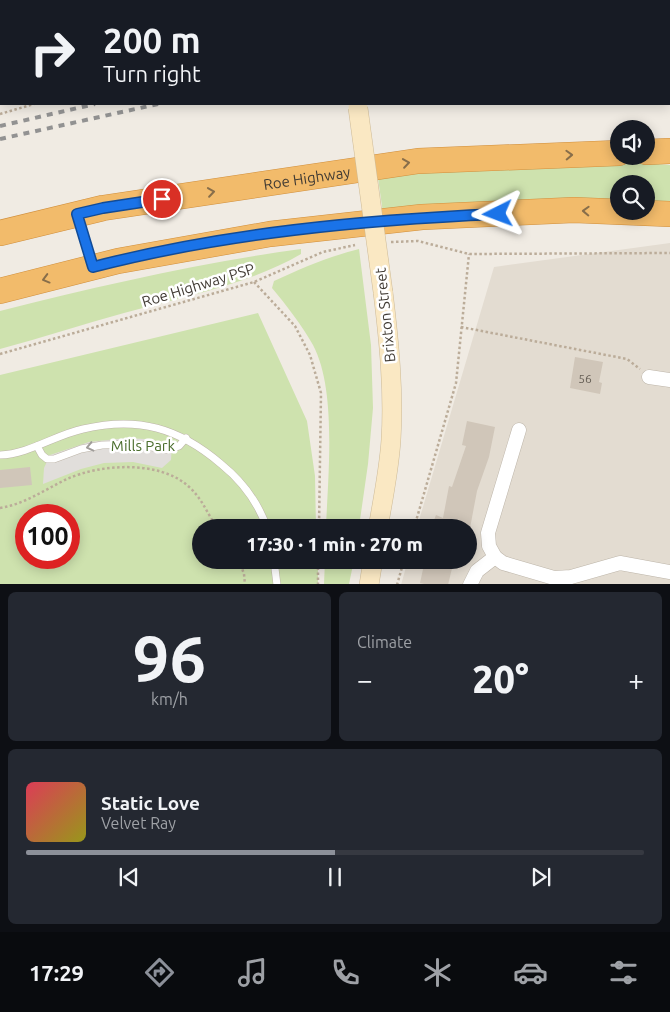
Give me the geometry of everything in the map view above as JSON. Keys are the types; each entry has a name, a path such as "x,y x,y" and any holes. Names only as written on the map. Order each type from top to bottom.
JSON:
{"highway":[{"path":"655,152 670,151"},
{"name":"Roe Highway","path":"0,234 103,208 418,161 610,153"},
{"path":"0,292 93,267 194,246 270,234 422,217 574,210 670,214"}],"main road":[{"name":"Brixton Street","path":"358,105 390,350 391,441 379,519"},
{"path":"369,584 372,569"}],"street":[{"path":"649,377 670,380"},
{"path":"519,430 488,534 490,546 495,557 512,567 554,578 571,577 620,563 670,572"},
{"path":"470,584 477,571 495,557"}],"lane":[{"path":"77,214 93,267"},
{"path":"0,455 22,451 82,429 102,425 127,424 155,427 186,438 209,453 240,481 253,497 264,519"},
{"path":"37,446 42,455 47,459 54,459 81,449 102,445 135,444 168,450 174,449 186,438"},
{"path":"275,569 277,584"}],"path":[{"path":"0,114 31,105"},
{"path":"390,242 418,241 469,254 670,253"},
{"name":"Roe Highway PSP","path":"0,354 254,282 323,252 356,245"},
{"path":"417,519 456,383 469,254"},
{"path":"254,282 295,326 310,355 321,393 319,519"},
{"path":"461,327 627,358 649,377"},
{"path":"0,508 14,506 68,479 90,471 118,466 136,467 170,476 187,485 201,499 211,519"},
{"path":"242,569 245,584"},
{"path":"318,569 318,584"},
{"path":"397,584 401,569"}],"shaded area":[{"path":"670,243 670,584 401,584 405,569 477,569 477,519 419,519 494,267"},
{"path":"127,438 145,439 172,445 171,460 162,468 133,462 104,463 81,469 43,484 44,468 50,455 89,442"}],"green space":[{"path":"610,163 610,165 670,165 670,202 655,202 655,175 610,175 610,201 383,213 377,171 502,165"},
{"path":"301,249 301,254 260,274 238,282 0,349 0,311 149,276"},
{"path":"359,249 371,345 373,408 360,519 326,519 329,434 328,409 321,364 304,330 272,288 274,281 326,259"},
{"name":"Mills Park","path":"258,313 307,421 315,476 316,519 192,519 192,569 318,569 318,584 0,584 0,375"},
{"path":"325,569 352,569 349,584 324,584"}],"building":[{"path":"575,357 603,362 599,382 602,383 600,394 570,388"},
{"path":"467,421 495,427 489,457 477,491 472,519 434,519 436,515 443,518 449,486 452,487 466,446 462,445"},
{"path":"30,467 32,485 0,488 0,470"},
{"path":"423,569 452,569 448,584 420,583"}],"railway":[{"path":"0,126 91,105"},
{"path":"0,139 153,105"}],"route":[{"path":"162,199 77,214 93,267 194,246 270,234 422,217 498,214"}]}
